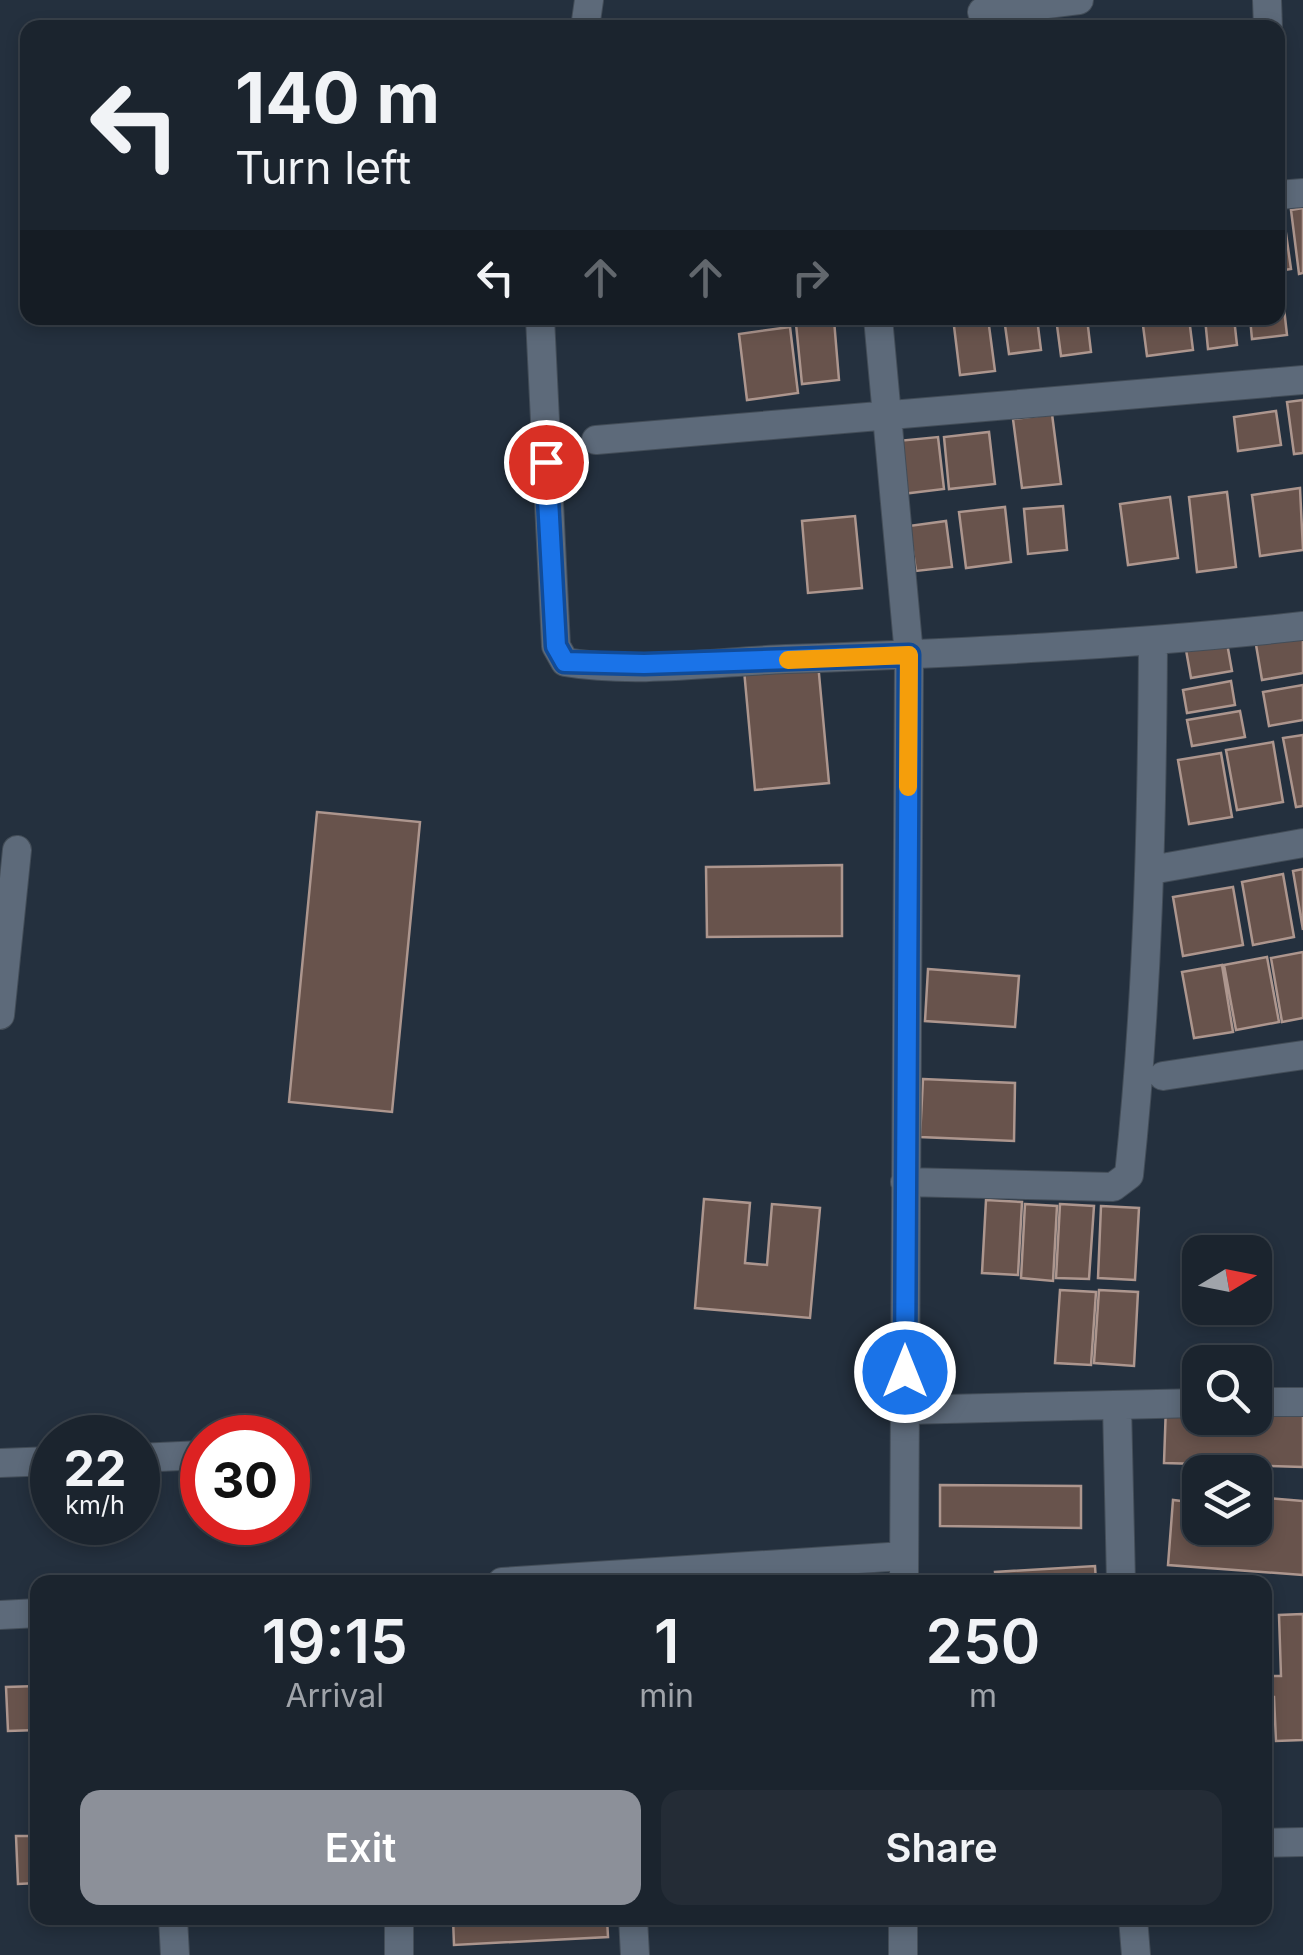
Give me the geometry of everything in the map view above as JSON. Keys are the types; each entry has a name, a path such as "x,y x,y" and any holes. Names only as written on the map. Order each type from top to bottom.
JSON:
{"street":[{"path":"982,12 1079,0"},
{"path":"540,325 556,646 565,662 644,664 909,655 1153,642 1303,626"},
{"path":"730,1575 904,1569 909,655 879,325"},
{"path":"596,440 1303,380"},
{"path":"906,1182 1113,1187 1130,1175 1148,1075 1153,642"},
{"path":"1151,870 1303,843"},
{"path":"0,1014 18,850"},
{"path":"1148,1075 1303,1055"},
{"path":"1272,1402 1303,1402"},
{"path":"905,1410 1182,1403"},
{"path":"1116,1404 1121,1575"},
{"path":"0,1462 30,1461"},
{"path":"0,1616 30,1614"},
{"path":"1272,1843 1303,1842"},
{"path":"173,1925 175,1955"},
{"path":"399,1925 400,1955"},
{"path":"633,1925 635,1955"},
{"path":"903,1925 903,1955"},
{"path":"1134,1925 1136,1955"}],"building":[{"path":"1303,208 1303,273 1299,274 1291,210"},
{"path":"1285,226 1291,269 1285,270"},
{"path":"1285,317 1287,335 1252,339 1251,325 1285,325"},
{"path":"796,325 834,325 839,380 802,384"},
{"path":"954,325 989,325 995,371 960,375"},
{"path":"1005,325 1038,325 1041,350 1009,354"},
{"path":"1057,325 1088,325 1091,352 1061,356"},
{"path":"1143,325 1190,325 1193,350 1147,356"},
{"path":"1206,325 1235,325 1237,345 1208,349"},
{"path":"790,327 798,393 747,400 739,334"},
{"path":"1303,400 1303,453 1294,454 1287,402"},
{"path":"1276,411 1281,445 1238,451 1234,417"},
{"path":"1052,414 1061,484 1022,488 1013,419"},
{"path":"989,432 995,484 949,489 944,437"},
{"path":"938,437 944,489 902,494 897,441"},
{"path":"1300,488 1303,550 1260,556 1252,495"},
{"path":"1227,492 1236,567 1197,572 1189,497"},
{"path":"1170,497 1178,558 1128,565 1120,504"},
{"path":"1063,506 1067,550 1028,554 1024,509"},
{"path":"1005,507 1011,562 966,568 959,512"},
{"path":"855,516 862,588 808,593 802,521"},
{"path":"946,521 952,567 916,571 909,526"},
{"path":"1303,631 1303,673 1262,680 1255,639"},
{"path":"1227,643 1232,671 1191,678 1186,650"},
{"path":"818,663 829,783 755,790 744,670"},
{"path":"1231,681 1235,705 1187,713 1183,690"},
{"path":"1303,685 1303,720 1269,726 1263,692"},
{"path":"1240,711 1245,737 1192,746 1187,720"},
{"path":"1303,735 1303,806 1296,807 1283,738"},
{"path":"1273,742 1283,802 1237,810 1226,750"},
{"path":"1221,753 1232,817 1189,824 1178,760"},
{"path":"317,812 420,822 392,1112 289,1102"},
{"path":"842,865 842,936 707,937 706,867"},
{"path":"1303,869 1303,930 1293,871"},
{"path":"1283,874 1294,937 1253,945 1242,882"},
{"path":"1233,887 1243,945 1183,956 1173,897"},
{"path":"1303,952 1303,1018 1282,1022 1271,958"},
{"path":"1267,957 1279,1022 1236,1030 1224,965"},
{"path":"1222,965 1233,1032 1194,1038 1182,972"},
{"path":"928,969 1019,976 1015,1027 925,1021"},
{"path":"923,1079 1015,1083 1014,1141 920,1137"},
{"path":"704,1199 750,1203 745,1263 767,1265 772,1204 820,1208 810,1318 695,1308"},
{"path":"986,1200 1022,1202 1018,1275 982,1273"},
{"path":"1025,1204 1057,1206 1053,1281 1021,1278"},
{"path":"1060,1204 1094,1206 1089,1279 1056,1278"},
{"path":"1101,1206 1139,1208 1135,1280 1098,1278"},
{"path":"1060,1290 1096,1292 1091,1365 1055,1363"},
{"path":"1099,1290 1138,1292 1134,1366 1094,1363"},
{"path":"1166,1405 1182,1405 1182,1435 1272,1435 1272,1409 1303,1410 1303,1467 1272,1466 1272,1455 1182,1455 1182,1464 1164,1463"},
{"path":"940,1485 1081,1486 1081,1528 940,1526"},
{"path":"1272,1498 1303,1501 1303,1575 1168,1565 1173,1500 1182,1501 1182,1545 1272,1545"},
{"path":"1095,1566 1096,1575 995,1575 995,1572"},
{"path":"1303,1614 1303,1740 1276,1741 1272,1676 1281,1676 1279,1615"},
{"path":"30,1686 30,1730 8,1731 6,1687"},
{"path":"16,1836 30,1836 30,1883 18,1884"},
{"path":"453,1925 607,1925 608,1937 454,1945"}],"slow traffic":[{"path":"788,660 909,655 908,787"}],"route":[{"path":"546,462 556,646 565,662 644,664 909,655 905,1372"}]}
